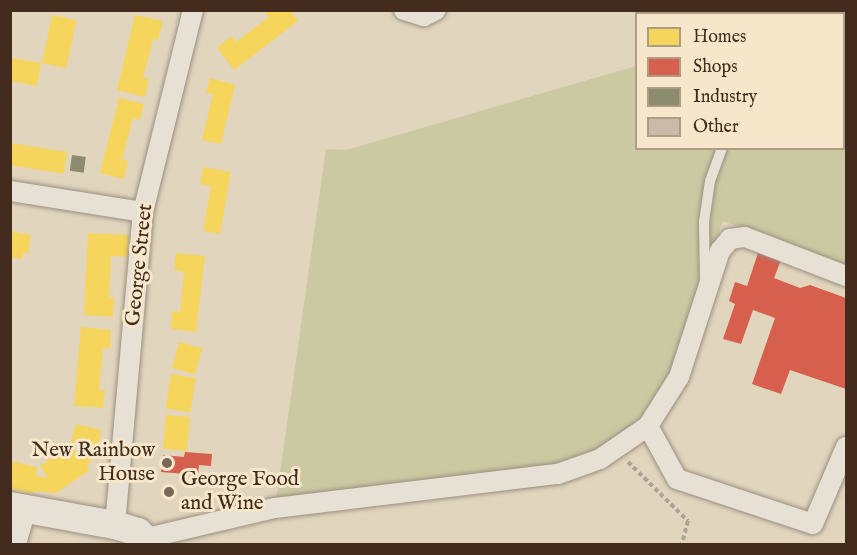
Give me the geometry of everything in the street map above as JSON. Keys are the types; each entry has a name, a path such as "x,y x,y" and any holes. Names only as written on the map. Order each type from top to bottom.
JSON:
{"street":[{"name":"George Street","path":"115,525 143,212 193,10"},
{"path":"404,10 424,16 436,10"},
{"path":"10,191 143,212"},
{"path":"16,544 18,508 115,525 148,541 275,508 558,474 600,459 648,426 680,376 720,251 730,239 745,237 846,276"},
{"path":"648,426 677,479 813,524 846,447"}],"lane":[{"path":"705,297 704,222 710,181 721,150"}],"path":[{"path":"614,449 688,521 681,544"}],"shaded area":[{"path":"710,10 846,11 846,265 723,221 710,255 679,377 648,426 600,459 275,508 326,149 346,150 635,66 635,150 845,150 845,12 709,12"}],"building: Homes":[{"path":"264,10 290,10 298,21 234,70 217,48 231,36 236,42 269,17"},
{"path":"52,15 76,20 66,68 42,63"},
{"path":"135,15 163,21 158,40 153,39 143,78 149,79 145,97 117,90"},
{"path":"10,58 41,63 37,86 10,81"},
{"path":"210,78 235,85 221,144 202,140 213,94 206,93"},
{"path":"119,98 144,104 140,120 133,118 122,160 128,161 124,179 100,173"},
{"path":"10,143 67,152 64,174 10,165"},
{"path":"203,167 231,172 220,234 203,231 211,186 200,184"},
{"path":"10,231 31,235 28,254 23,253 22,259 10,257"},
{"path":"88,233 129,235 128,257 111,256 109,298 114,298 113,317 84,315"},
{"path":"176,253 205,256 196,332 171,329 172,311 180,312 184,272 174,270"},
{"path":"81,327 111,330 110,349 103,348 99,390 105,390 103,408 74,406"},
{"path":"179,342 202,348 195,374 172,368"},
{"path":"171,374 196,378 190,412 166,409"},
{"path":"166,415 190,417 187,451 163,449"},
{"path":"76,424 101,430 98,449 93,447 91,462 86,466 90,470 56,493 34,491 33,494 10,488 10,461 37,467 36,476 48,478 40,466 70,445 77,453 80,451 81,445 71,443"}],"building: Shops":[{"path":"758,253 781,260 774,278 800,288 810,285 846,298 846,389 790,370 781,394 752,384 775,318 753,310 741,344 723,339 735,304 729,301 735,282 747,286"},
{"path":"185,452 212,454 211,466 199,465 198,475 161,472 163,455 184,457"}],"building: Industry":[{"path":"72,155 86,157 84,173 70,171"}],"place":[{"name":"New Rainbow House","path":"167,463"},
{"name":"George Food and Wine","path":"169,492"}]}
